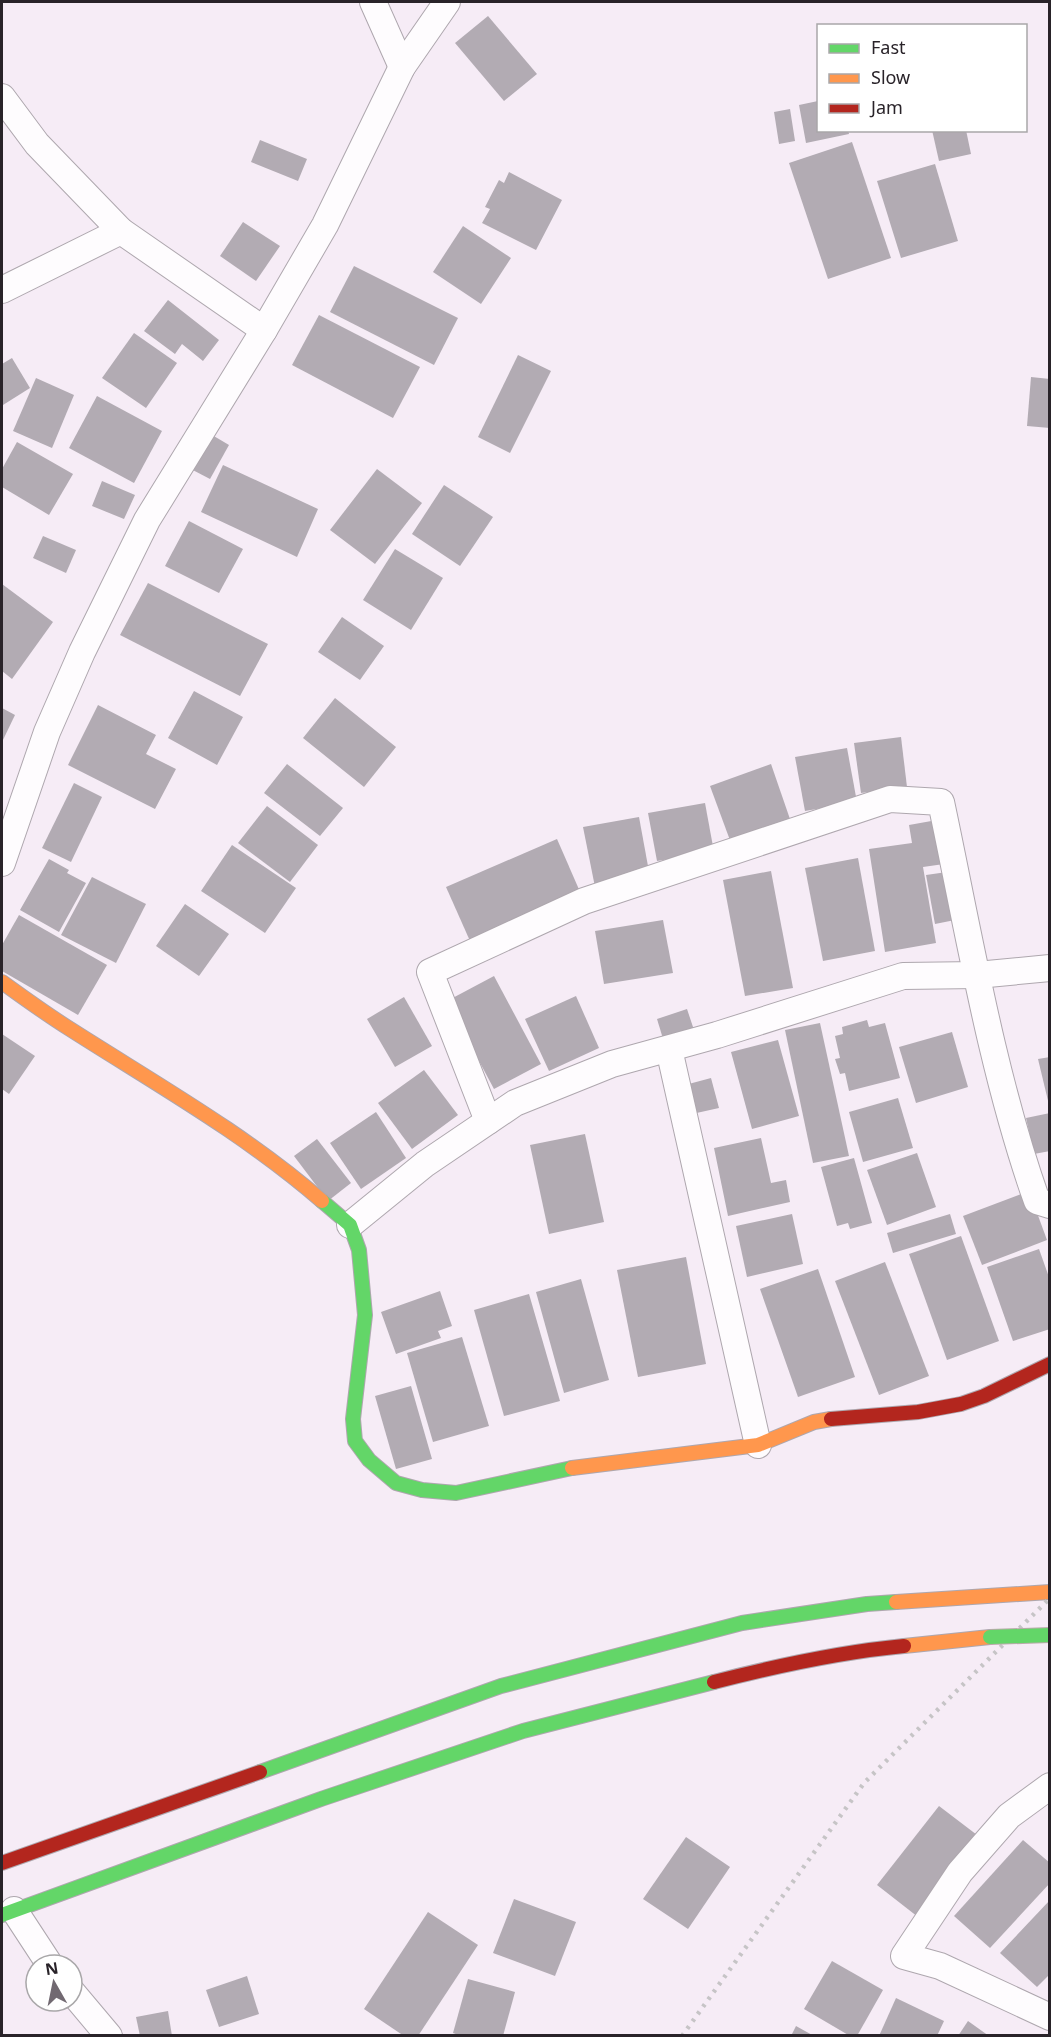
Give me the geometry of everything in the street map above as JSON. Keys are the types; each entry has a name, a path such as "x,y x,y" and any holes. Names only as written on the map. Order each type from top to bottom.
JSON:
{"main road":[{"path":"2,982 68,1028 162,1085 235,1134 298,1180 350,1225 359,1250 365,1315 353,1419 355,1442 369,1460 396,1483 422,1491 456,1493 579,1466 758,1445 814,1422 838,1417 871,1417 961,1404 984,1396 1050,1364"},
{"path":"2,1863 501,1686 742,1623 867,1604 1050,1592"},
{"path":"8,1913 321,1799 523,1731 758,1671 872,1649 990,1637 1050,1635"}],"street":[{"path":"373,2 402,67"},
{"path":"2,863 47,732 82,652 147,520 264,330 325,225 402,67 447,2"},
{"path":"2,97 37,144 121,231 264,330"},
{"path":"2,290 121,231"},
{"path":"488,1121 430,972 584,901 890,799 941,802 977,975 1024,1165 1038,1201 1050,1205"},
{"path":"350,1225 425,1164 515,1103 612,1064 717,1035 903,976 977,975 1050,968"},
{"path":"669,1048 758,1445"},
{"path":"1050,1786 1009,1816 960,1872 904,1956 940,1966 1050,2017"},
{"path":"8,1913 40,1953"},
{"path":"84,2006 109,2036"}],"building":[{"path":"488,16 537,74 504,101 455,43"},
{"path":"817,101 817,132 848,132 849,134 806,143 799,105"},
{"path":"790,109 795,141 779,144 774,112"},
{"path":"932,132 966,132 971,154 939,161"},
{"path":"260,140 307,159 298,181 251,162"},
{"path":"852,142 891,258 828,279 789,163"},
{"path":"935,164 958,241 901,258 877,181"},
{"path":"509,172 562,200 536,250 482,223 490,209 485,207 499,180 504,183"},
{"path":"243,222 280,246 256,281 220,256"},
{"path":"463,226 511,258 481,304 433,272"},
{"path":"354,266 458,318 434,365 330,312"},
{"path":"168,300 219,340 203,361 182,344 175,354 144,331"},
{"path":"319,315 420,367 393,418 292,365"},
{"path":"134,333 177,363 146,408 102,378"},
{"path":"518,355 551,371 510,453 478,437"},
{"path":"12,358 30,388 3,405 2,364"},
{"path":"1031,377 1050,379 1050,428 1027,426"},
{"path":"36,378 74,395 52,448 13,431"},
{"path":"97,396 162,431 134,483 69,448"},
{"path":"207,432 229,445 210,479 187,467"},
{"path":"17,442 73,474 49,515 2,487 2,469"},
{"path":"223,465 318,509 297,557 201,512"},
{"path":"377,469 422,503 375,564 330,530"},
{"path":"102,481 135,495 124,519 92,506"},
{"path":"444,485 493,517 460,566 412,534"},
{"path":"189,521 243,549 219,593 165,566"},
{"path":"43,536 76,550 66,573 33,558"},
{"path":"395,549 443,578 411,630 363,600"},
{"path":"148,583 268,644 240,696 120,635"},
{"path":"2,584 53,622 12,679 2,671"},
{"path":"342,617 384,646 360,680 318,652"},
{"path":"194,691 243,717 217,765 168,738"},
{"path":"335,698 396,747 364,787 303,738"},
{"path":"98,705 156,735 146,754 176,769 155,809 68,765"},
{"path":"2,708 15,715 2,742"},
{"path":"901,737 907,787 861,793 854,743"},
{"path":"847,748 857,802 805,811 795,757"},
{"path":"287,764 343,808 320,836 264,793"},
{"path":"771,764 791,822 731,843 710,786"},
{"path":"74,783 102,797 71,862 42,848"},
{"path":"705,803 714,852 657,861 648,813"},
{"path":"267,806 318,845 290,882 238,843"},
{"path":"639,817 650,877 595,887 583,827"},
{"path":"937,820 944,864 923,867 936,943 885,952 869,849 912,843 909,825"},
{"path":"557,839 581,894 470,941 446,887"},
{"path":"232,845 296,888 265,933 201,891"},
{"path":"858,858 875,951 823,961 805,868"},
{"path":"49,859 69,870 67,873 86,883 59,932 20,910"},
{"path":"771,871 793,988 745,996 723,880"},
{"path":"947,872 955,920 935,924 926,875"},
{"path":"92,877 146,904 116,963 61,935"},
{"path":"185,904 229,934 199,976 156,946"},
{"path":"19,915 107,965 78,1015 2,971 2,945"},
{"path":"663,920 673,973 604,984 595,931"},
{"path":"494,976 541,1064 494,1089 447,1001"},
{"path":"576,996 599,1048 549,1071 525,1019"},
{"path":"404,997 432,1046 395,1067 367,1019"},
{"path":"687,1009 695,1033 664,1042 657,1019"},
{"path":"867,1020 869,1027 885,1023 900,1078 849,1091 845,1073 840,1074 835,1059 840,1058 835,1036 843,1034 842,1027"},
{"path":"820,1023 849,1156 813,1163 785,1030"},
{"path":"952,1032 968,1087 916,1103 899,1047"},
{"path":"2,1034 35,1056 9,1094 2,1089"},
{"path":"778,1040 799,1116 752,1129 731,1052"},
{"path":"1050,1057 1050,1105 1049,1105 1038,1059"},
{"path":"424,1070 458,1115 412,1149 378,1103"},
{"path":"711,1078 719,1108 692,1114 685,1085"},
{"path":"898,1098 913,1148 863,1162 849,1112"},
{"path":"376,1112 406,1158 361,1189 330,1143"},
{"path":"1050,1113 1050,1151 1034,1154 1026,1118"},
{"path":"585,1134 604,1222 549,1234 530,1145"},
{"path":"761,1138 771,1183 786,1180 790,1202 728,1216 714,1148"},
{"path":"317,1139 351,1183 328,1201 294,1156"},
{"path":"917,1153 936,1207 887,1225 867,1170"},
{"path":"854,1158 872,1223 850,1229 848,1223 837,1226 821,1167"},
{"path":"1029,1191 1047,1240 982,1265 963,1216"},
{"path":"792,1214 803,1264 747,1277 736,1226"},
{"path":"950,1214 956,1234 893,1253 887,1233"},
{"path":"961,1236 999,1341 947,1360 909,1254"},
{"path":"1039,1249 1050,1280 1050,1329 1013,1341 987,1267"},
{"path":"686,1257 706,1364 638,1377 617,1270"},
{"path":"885,1262 929,1376 879,1395 835,1281"},
{"path":"818,1269 855,1377 798,1397 760,1289"},
{"path":"581,1279 609,1380 564,1393 536,1292"},
{"path":"440,1291 452,1326 438,1331 441,1338 396,1354 381,1312"},
{"path":"529,1294 560,1401 504,1416 474,1310"},
{"path":"462,1337 489,1426 433,1442 407,1353"},
{"path":"411,1386 432,1459 396,1469 375,1396"},
{"path":"939,1806 981,1838 918,1917 877,1885"},
{"path":"686,1837 730,1867 688,1929 643,1899"},
{"path":"1023,1840 1050,1863 1050,1883 990,1948 954,1916"},
{"path":"514,1899 576,1922 555,1976 493,1953"},
{"path":"1050,1900 1050,1974 1037,1987 1000,1953"},
{"path":"428,1912 478,1945 418,2036 404,2036 364,2009"},
{"path":"832,1961 883,1990 857,2036 850,2036 804,2009"},
{"path":"247,1976 259,2014 219,2027 206,1990"},
{"path":"468,1979 515,1992 503,2036 461,2036 453,2033"},
{"path":"896,1998 944,2021 937,2036 879,2036"},
{"path":"168,2011 172,2036 140,2036 136,2017"},
{"path":"968,2021 989,2036 958,2036"},
{"path":"796,2026 814,2036 791,2036"}],"railway":[{"path":"682,2036 864,1783 1050,1598"}],"traffic: fast":[{"path":"322,1201 350,1225 359,1250 365,1315 353,1419 355,1441 369,1460 396,1483 422,1490 456,1493 572,1468"},
{"path":"260,1772 501,1686 742,1623 867,1604 896,1602"},
{"path":"990,1637 1050,1635"},
{"path":"2,1915 321,1799 523,1731 714,1682"}],"traffic: slow":[{"path":"2,982 35,1006 231,1132 322,1201"},
{"path":"572,1468 758,1445 814,1422 831,1419"},
{"path":"896,1602 1050,1592"},
{"path":"904,1646 990,1637"}],"traffic: jam":[{"path":"831,1419 918,1412 961,1404 984,1396 1050,1364"},
{"path":"714,1682 808,1660 904,1646"},
{"path":"2,1863 260,1772"}]}
